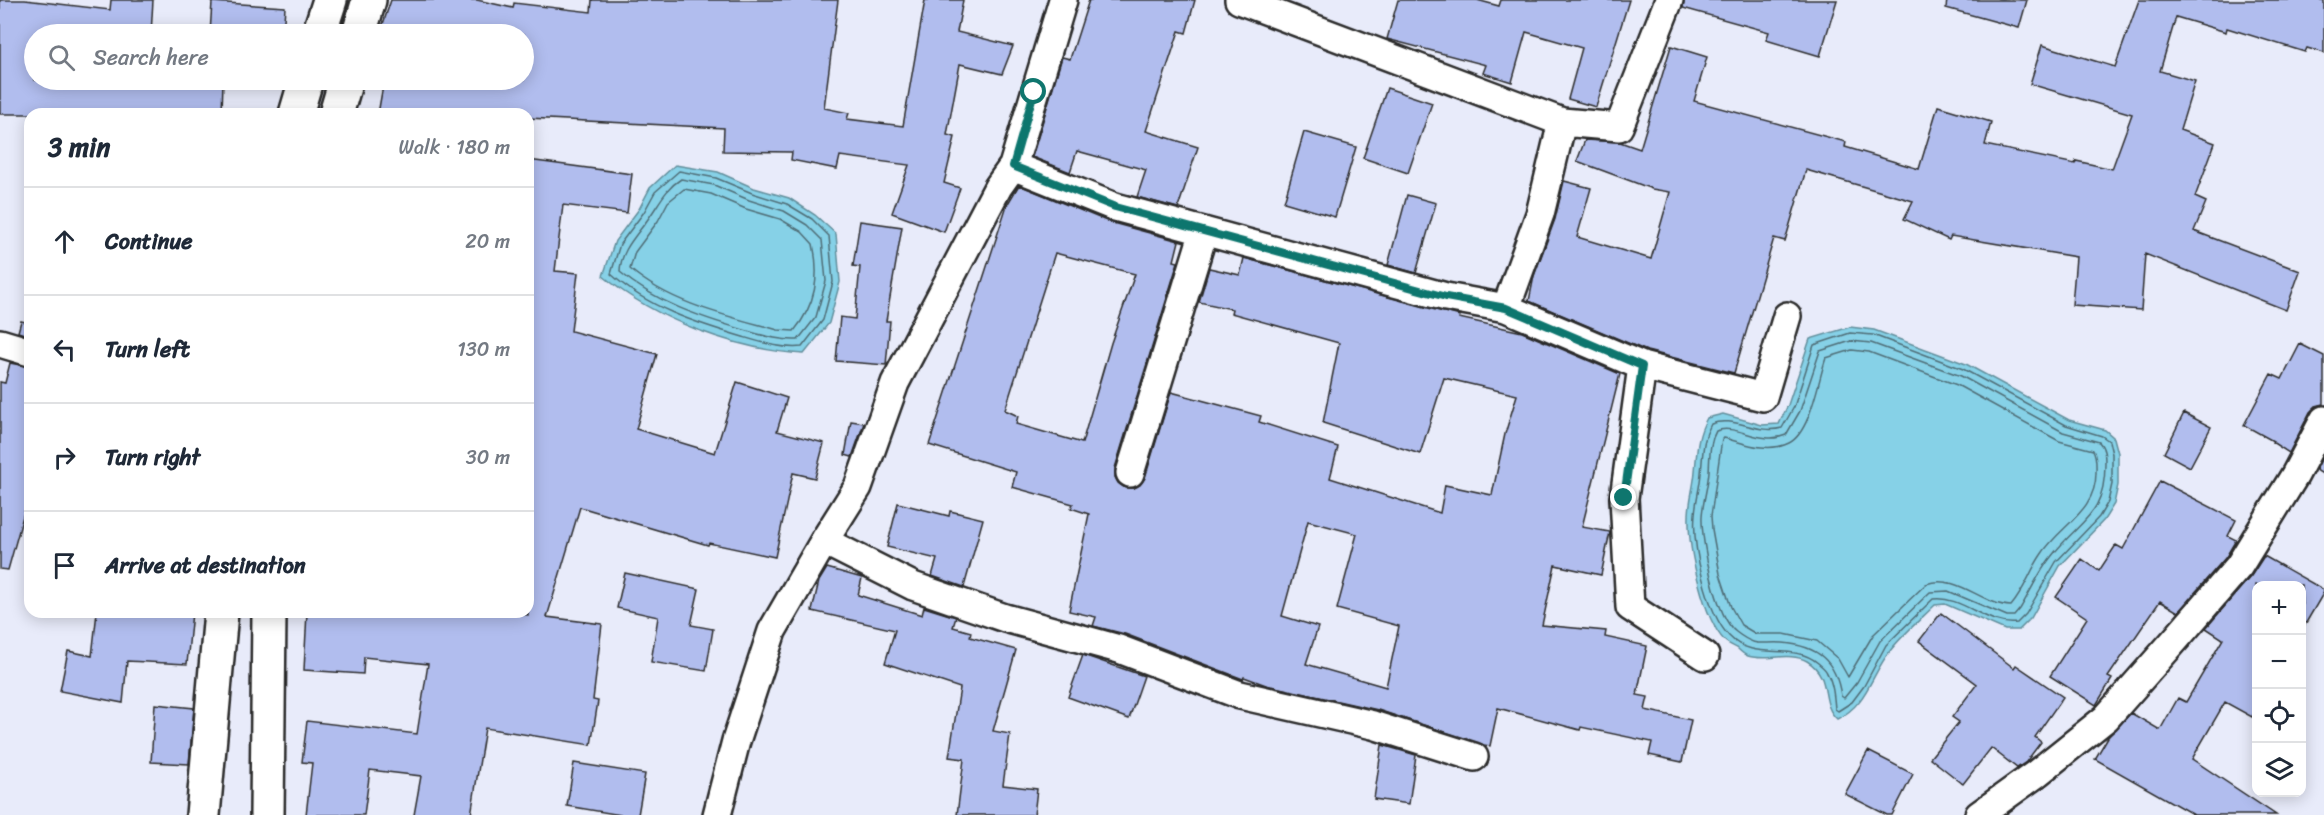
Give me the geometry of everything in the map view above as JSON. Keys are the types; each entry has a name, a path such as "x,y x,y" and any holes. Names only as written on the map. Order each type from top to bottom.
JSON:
{"street":[{"path":"322,24 330,0"},
{"path":"362,24 369,0"},
{"path":"717,815 736,741 772,631 858,487 895,383 998,187 1013,166 1063,0"},
{"path":"1239,0 1562,122 1619,127 1669,0"},
{"path":"298,108 303,90"},
{"path":"338,108 343,90"},
{"path":"1506,308 1540,214 1562,122"},
{"path":"1013,166 1115,207 1446,297 1506,308 1642,366 1763,397 1787,316"},
{"path":"1130,473 1204,231"},
{"path":"0,343 24,350"},
{"path":"1642,366 1624,498 1630,607 1705,656"},
{"path":"1979,815 2036,774 2106,718 2175,640 2239,566 2295,475 2324,420"},
{"path":"824,541 913,586 1005,618 1119,649 1239,695 1373,725 1474,757"},
{"path":"203,815 220,618"},
{"path":"267,815 269,618"}],"water":[{"path":"675,165 718,172 754,188 789,198 815,215 836,234 840,282 829,323 804,354 751,346 698,330 647,306 603,276 615,241 639,209 650,188"},
{"path":"1850,327 1874,330 1966,364 2069,420 2105,430 2114,438 2118,453 2118,485 2114,504 2104,520 2060,566 2031,618 2019,630 2005,630 1945,604 1935,605 1890,651 1862,698 1847,713 1837,719 1828,705 1820,675 1807,661 1793,657 1755,658 1748,656 1726,642 1717,631 1698,582 1691,546 1689,516 1698,444 1707,418 1723,414 1762,425 1779,424 1788,405 1810,339"}],"building":[{"path":"0,0 25,0 110,10 111,0 153,0 152,24 24,24 24,90 223,90 222,108 24,108 24,114 0,114"},
{"path":"391,0 477,0 513,8 514,3 591,12 592,0 838,0 824,108 849,113 847,119 903,126 925,0 963,0 957,32 1013,46 1002,74 960,64 947,135 955,137 944,183 960,188 944,232 892,213 909,165 840,156 837,169 791,160 792,152 723,151 724,128 534,118 534,108 379,108 382,90 534,90 534,24 383,24"},
{"path":"1089,0 1195,0 1186,33 1179,31 1146,131 1198,147 1178,208 1137,197 1146,170 1077,151 1070,172 1032,157 1062,57 1070,59"},
{"path":"1398,0 1477,0 1499,6 1501,0 1629,0 1596,107 1568,99 1582,48 1526,32 1512,82 1483,73 1486,65 1387,39"},
{"path":"1684,0 1837,0 1820,56 1766,40 1769,32 1683,8"},
{"path":"1947,0 2027,0 2019,28 1946,8"},
{"path":"2139,0 2324,0 2324,53 2307,48 2305,52 2227,28 2226,32 2176,17 2160,71 2195,81 2180,130 2215,143 2195,197 2206,202 2194,231 2300,271 2286,310 2145,254 2141,310 2072,305 2076,257 1951,236 1949,240 1904,219 1913,201 1806,170 1785,241 1774,238 1734,373 1647,351 1529,301 1534,276 1555,219 1564,181 1591,188 1577,237 1651,259 1670,192 1652,189 1577,161 1585,140 1620,142 1640,149 1671,46 1707,57 1694,101 1846,142 1845,147 1919,169 1938,106 1991,122 1985,145 2075,164 2076,161 2112,169 2132,114 2030,84 2042,45 2115,67"},
{"path":"212,2 285,7 284,24 211,24"},
{"path":"1387,88 1432,103 1408,173 1363,158"},
{"path":"1304,132 1356,147 1335,217 1284,202"},
{"path":"534,161 632,174 627,213 563,205 555,271 578,273 571,331 657,354 636,429 715,453 737,382 787,398 777,431 824,443 815,478 793,473 775,557 709,543 708,545 580,507 547,617 602,624 593,700 598,701 591,745 485,728 471,815 414,815 421,776 370,770 364,815 306,815 312,763 302,762 307,721 417,734 428,664 364,657 363,674 304,670 307,618 534,618"},
{"path":"1019,185 1109,222 1179,241 1174,261 1178,262 1115,468 1118,483 1125,488 1140,485 1145,478 1171,392 1261,416 1259,422 1338,447 1330,478 1440,513 1445,485 1492,495 1505,434 1517,395 1444,378 1420,454 1323,423 1339,343 1231,313 1232,309 1199,302 1209,268 1240,275 1244,258 1460,316 1459,318 1522,332 1620,374 1582,527 1610,532 1601,575 1555,565 1542,625 1606,631 1605,637 1647,646 1637,695 1648,697 1645,710 1691,720 1682,762 1649,755 1652,742 1581,727 1580,730 1498,708 1490,746 1484,745 1378,710 1266,685 1244,677 1243,679 1125,634 1093,626 1096,617 1069,611 1089,514 1071,508 1073,504 1012,487 1016,472 929,445 1007,205","holes":["1055,253 1135,274 1111,343 1082,443 1016,424 1018,416 1005,410","1308,521 1357,534 1337,609 1399,626 1386,687 1306,664 1318,627 1282,616"]},
{"path":"1407,195 1436,203 1416,273 1388,265"},
{"path":"860,221 902,227 886,321 890,321 886,365 836,361 840,317 855,319 860,267 853,266"},
{"path":"21,321 24,322 24,334 18,332"},
{"path":"2300,344 2324,356 2324,404 2316,406 2310,412 2289,453 2244,425 2271,374 2282,379"},
{"path":"10,363 24,366 24,513 8,570 0,569 0,382 5,383"},
{"path":"2184,413 2211,427 2190,467 2164,453"},
{"path":"851,421 864,423 852,457 845,455"},
{"path":"2324,454 2324,475 2316,470"},
{"path":"2160,481 2236,520 2228,536 2236,540 2226,557 2178,612 2160,601 2108,677 2112,679 2096,705 2050,676 2087,618 2056,597 2082,559 2099,571 2116,545 2123,549"},
{"path":"898,503 949,516 950,511 983,519 964,587 932,576 937,559 887,547"},
{"path":"2264,556 2324,590 2324,592 2306,623 2306,581 2252,581 2252,717 2225,702 2192,759 2276,815 2194,815 2095,759 2108,737 2131,713 2160,730 2178,698 2186,702 2223,639 2206,628 2251,576"},
{"path":"827,568 862,578 858,595 922,615 924,607 956,617 953,627 971,632 970,637 1016,650 993,731 1010,734 1003,785 1037,789 1034,815 957,815 964,759 949,757 960,688 885,663 895,630 812,611 819,581"},
{"path":"625,573 699,589 691,625 713,629 706,671 651,662 658,617 617,608"},
{"path":"1941,613 2014,668 2016,665 2063,697 2035,737 2041,742 2026,762 2017,768 1991,748 1963,784 1930,758 1959,722 1952,717 1977,684 1919,641"},
{"path":"96,618 191,618 187,664 127,661 123,703 60,691 68,651 92,656"},
{"path":"1083,655 1144,676 1129,719 1068,697"},
{"path":"155,704 194,708 189,764 151,762"},
{"path":"1382,745 1416,755 1409,804 1374,799"},
{"path":"1868,751 1913,774 1892,815 1887,815 1845,794"},
{"path":"574,763 645,774 638,815 621,815 567,806"}],"route":[{"path":"1034,92 1013,166 1115,207 1446,297 1506,308 1642,366 1624,498"}]}
